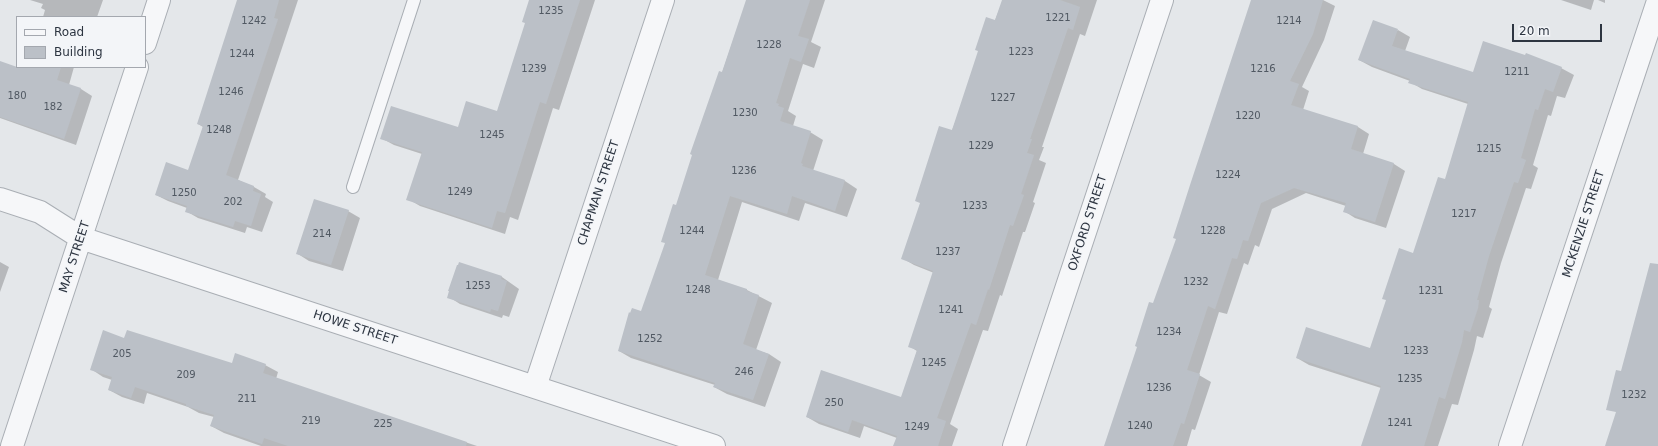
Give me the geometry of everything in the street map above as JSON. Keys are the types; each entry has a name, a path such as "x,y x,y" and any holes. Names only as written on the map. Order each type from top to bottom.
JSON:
{"street":[{"path":"146,40 159,0"},
{"name":"CHAPMAN STREET","path":"535,387 663,0"},
{"name":"OXFORD STREET","path":"1014,446 1162,0"},
{"name":"MCKENZIE STREET","path":"1510,446 1658,1"},
{"name":"MAY STREET","path":"12,446 137,68"},
{"name":"HOWE STREET","path":"0,199 40,212 81,238 714,446"}],"lane":[{"path":"353,187 414,0"}],"building":[{"path":"237,0 279,0 274,18 278,19 226,175 254,186 253,191 261,194 251,226 235,221 233,227 185,212 187,206 155,195 166,162 188,170 203,126 197,124"},
{"path":"529,0 580,0 546,104 540,102 505,213 497,211 492,228 406,200 422,152 380,139 391,106 458,127 466,101 497,111 525,23 522,22"},
{"path":"746,0 810,0 798,36 809,39 801,62 790,58 776,103 779,104 778,106 784,108 780,121 811,131 801,163 803,164 802,166 845,180 835,211 792,196 787,214 730,196 705,275 747,289 747,291 759,295 743,344 769,354 753,400 713,387 715,383 618,351 629,312 630,313 632,308 641,311 665,243 661,242 673,204 676,205 692,155 690,154 719,71 722,72"},
{"path":"1002,0 1060,0 1080,7 1073,30 1068,28 1030,139 1032,139 1027,153 1034,155 1021,194 1024,195 1013,226 1010,225 976,325 971,323 937,418 946,421 938,446 893,446 897,436 852,420 848,432 806,417 821,370 901,397 917,350 908,347 933,271 901,259 920,203 915,201 939,126 952,130 978,51 975,50 986,17 995,20"},
{"path":"1251,0 1323,0 1313,34 1290,81 1299,84 1291,105 1358,126 1351,149 1394,163 1375,222 1343,212 1346,203 1294,188 1261,203 1248,241 1243,240 1237,259 1232,258 1215,309 1208,306 1187,370 1200,374 1184,424 1181,423 1173,446 1104,446 1137,347 1135,346 1149,302 1153,303 1176,239 1173,238"},
{"path":"1373,20 1398,29 1392,46 1473,72 1483,41 1525,55 1526,53 1562,67 1553,92 1545,89 1538,110 1535,109 1521,158 1526,160 1518,183 1514,182 1489,256 1477,300 1479,300 1478,308 1470,332 1464,330 1462,342 1445,399 1439,397 1424,446 1361,446 1381,386 1296,358 1306,327 1370,348 1386,300 1382,299 1399,248 1413,253 1438,177 1445,179 1468,102 1408,83 1410,79 1358,60"},
{"path":"0,61 16,67 16,68 61,68 57,80 81,88 64,139 0,117"},
{"path":"314,199 349,210 331,265 296,254"},
{"path":"459,262 502,276 501,279 507,281 498,311 491,309 490,312 447,298 448,291"},
{"path":"1650,263 1658,264 1658,446 1605,446 1616,412 1606,410 1616,370 1621,371"},
{"path":"103,330 124,338 127,330 232,363 235,353 266,364 263,373 467,442 466,446 288,446 264,438 262,444 210,426 214,415 186,406 186,404 135,387 131,398 108,390 112,377 90,370"}]}
